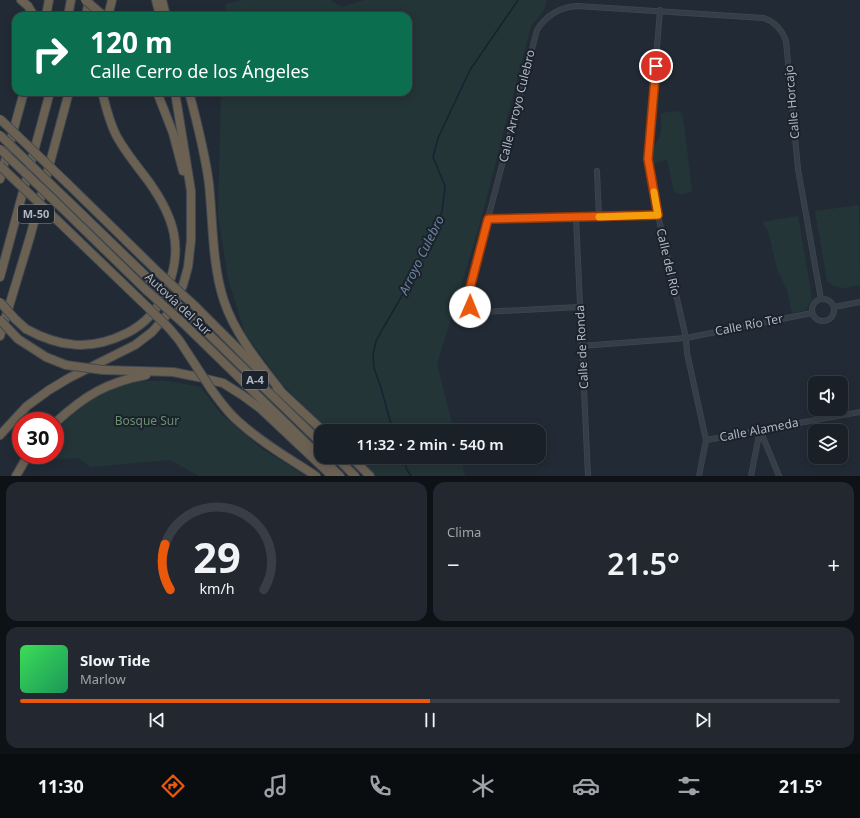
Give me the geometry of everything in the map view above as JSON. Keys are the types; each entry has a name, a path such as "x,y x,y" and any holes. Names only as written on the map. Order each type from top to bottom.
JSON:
{"highway":[{"path":"21,0 28,6 32,12"},
{"path":"47,12 49,0"},
{"path":"69,12 71,0"},
{"path":"85,0 99,12"},
{"path":"87,12 89,0"},
{"path":"109,12 112,0"},
{"path":"156,0 159,12"},
{"path":"162,0 165,12"},
{"path":"0,179 23,96"},
{"name":"M-50","path":"0,277 49,96"},
{"name":"M-50","path":"0,336 30,236 67,96"},
{"path":"0,302 14,319 26,329 40,337 56,343 92,345 112,341 131,331 149,318 163,298 173,275 176,255 172,224 165,207 126,152 116,135 108,118 103,96"},
{"path":"159,96 173,133 181,161 191,240"},
{"path":"0,437 6,428 27,406 69,378 135,345 152,332 172,309 183,285 188,267 191,240 191,191 175,96"},
{"path":"190,96 203,147 215,254 224,302 236,328 280,390"},
{"path":"0,119 316,424"},
{"name":"Autovía del Sur","path":"0,135 314,436"},
{"name":"Autovía del Sur","path":"0,149 340,476"},
{"path":"0,166 168,327 179,340 211,389 227,410 238,421 254,435 316,476"},
{"path":"0,320 18,339 46,357 66,365 103,370 172,372 223,383 261,409 332,476"},
{"path":"64,414 74,405 102,387 129,378 159,372"},
{"path":"16,476 23,464"},
{"path":"22,476 28,464"},
{"path":"343,464 355,476"},
{"path":"357,464 370,476"}],"street":[{"name":"Calle Arroyo Culebro","path":"580,308 483,312 473,310 470,307 470,288 536,30 551,14 562,9 577,6 660,10"},
{"name":"Calle del Río","path":"660,10 648,159 658,215 686,338 687,353 706,440"},
{"name":"Calle Horcajo","path":"660,10 764,18 771,21 783,33 786,41 790,67 798,169 821,299"},
{"path":"597,171 599,217"},
{"path":"488,219 658,215"},
{"name":"Calle de Ronda","path":"576,218 588,476"},
{"path":"821,299 830,302 834,307 833,314 829,320 818,321 813,316 812,306 821,299"},
{"path":"834,307 860,302"},
{"name":"Calle Río Ter","path":"581,346 686,338 812,313"},
{"name":"Calle Alameda","path":"706,440 860,412"},
{"path":"751,476 760,430"},
{"path":"760,430 779,476"},
{"path":"699,476 706,440"}],"green space":[{"path":"243,0 330,0 342,7 364,0 547,0 544,10 531,26 479,227 437,364 452,424 323,424 282,384 245,333 228,279 218,215 221,96 412,96 412,12 226,12 226,4"},
{"path":"678,111 682,114 684,125 692,191 682,195 674,192 667,159 655,164 649,153 659,139 661,113"},
{"path":"859,205 860,285 843,288 827,281 815,211"},
{"path":"798,216 812,298 806,310 792,313 787,290 777,269 768,231 762,222"},
{"name":"Bosque Sur","path":"141,381 168,381 201,387 220,413 261,448 305,476 199,476 170,460 90,467 79,458 64,459 64,423 87,403 112,389"},
{"path":"364,464 462,464 465,476 376,476"}],"waterway":[{"name":"Arroyo Culebro","path":"391,424 374,368 373,355 376,341 420,265 420,257 432,238 442,212 445,186 433,157 438,138 470,70 518,0"},
{"name":"Arroyo Culebro","path":"405,464 411,476"}],"slow traffic":[{"path":"599,217 658,215 654,192"}],"route":[{"path":"470,307 470,288 488,219 658,215 648,159 656,66"}]}
